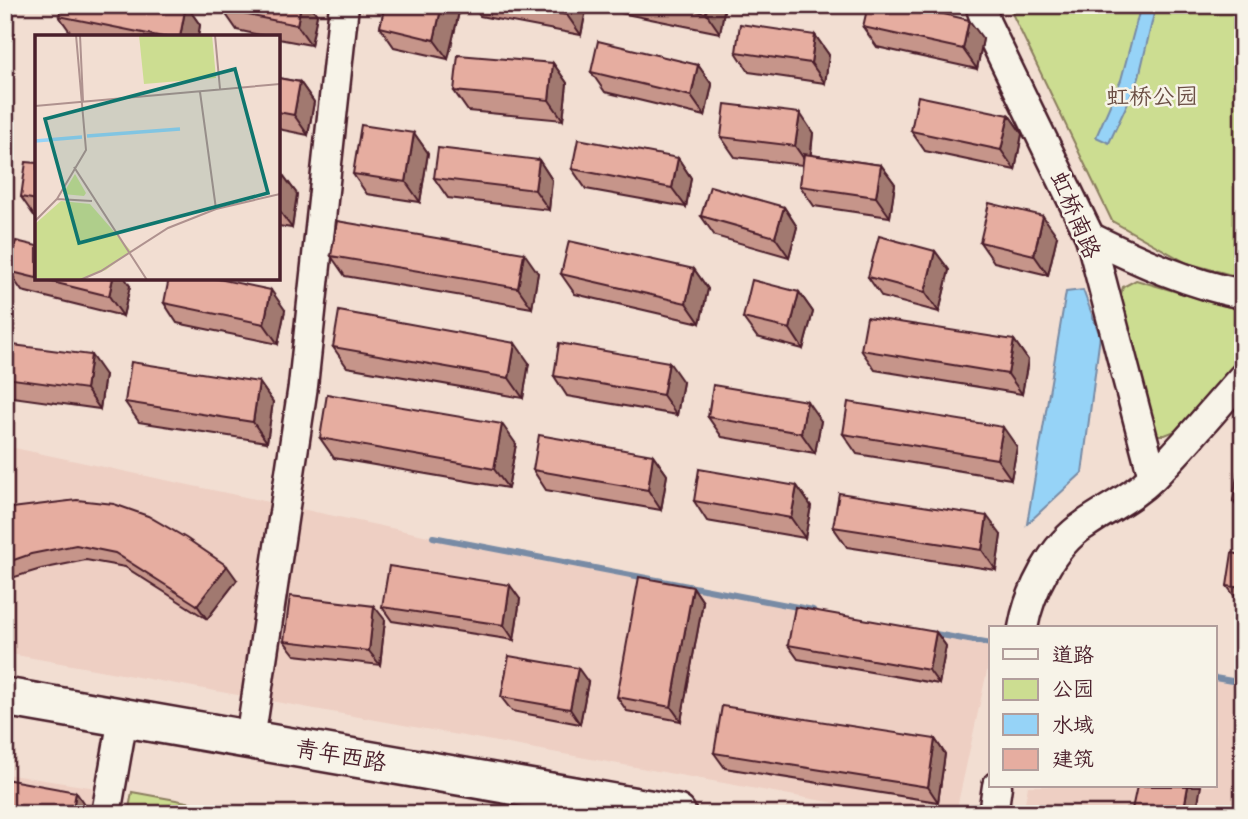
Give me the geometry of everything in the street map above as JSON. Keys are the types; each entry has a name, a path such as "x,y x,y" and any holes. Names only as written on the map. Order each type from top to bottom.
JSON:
{"main road":[{"name":"青年西路","path":"5,697 121,727 538,814"},
{"name":"青年西路","path":"5,717 250,740 677,814"}],"street":[{"path":"250,740 303,386 344,5"},
{"name":"虹桥南路","path":"980,5 986,23 1090,237 1153,477"},
{"path":"1090,237 1146,264 1224,291 1243,294"},
{"path":"1024,622 1047,563 1081,526 1127,500 1153,477 1243,377"},
{"path":"106,814 121,727"},
{"path":"993,814 997,788"}],"shaded area":[{"path":"5,446 433,537 989,644 989,662 956,812 895,814 5,653"},
{"path":"1216,681 1243,686 1243,814 1023,814 1028,788 1216,788"},
{"path":"5,774 96,788 92,814 5,814"}],"green space":[{"name":"虹桥公园","path":"1008,5 1243,5 1243,278 1187,263 1112,221"},
{"path":"1136,280 1243,311 1243,357 1175,431 1165,435 1156,435 1119,301 1123,287"},
{"path":"132,792 253,814 128,814"}],"water":[{"path":"1141,5 1156,5 1138,81 1109,143 1096,137 1121,80"},
{"path":"1083,290 1100,336 1082,473 1027,524 1066,292"}],"building":[{"path":"62,5 186,5 180,35 153,35 59,16"},
{"path":"224,5 301,5 297,25 223,10"},
{"path":"385,5 442,5 434,40 380,27"},
{"path":"516,5 569,5 567,15"},
{"path":"666,5 707,5 706,13"},
{"path":"868,5 906,5 969,20 963,49 863,27"},
{"path":"740,24 815,35 811,63 736,52"},
{"path":"598,41 698,65 691,96 591,72"},
{"path":"458,55 553,63 549,100 454,91"},
{"path":"280,78 300,82 294,115 280,112"},
{"path":"918,96 1009,115 1001,150 911,131"},
{"path":"725,104 800,113 795,146 721,137"},
{"path":"361,125 414,133 406,182 353,174"},
{"path":"578,139 678,158 672,188 572,169"},
{"path":"438,148 539,160 535,190 434,178"},
{"path":"804,154 881,165 876,197 800,186"},
{"path":"26,162 35,163 35,200 21,197"},
{"path":"710,186 784,207 775,237 701,216"},
{"path":"989,203 1043,216 1034,255 980,242"},
{"path":"337,221 524,253 518,288 331,256"},
{"path":"879,236 935,251 925,292 868,277"},
{"path":"16,241 35,246 35,278 8,271"},
{"path":"569,241 694,269 686,303 561,274"},
{"path":"44,280 113,280 109,296"},
{"path":"169,280 224,280 271,290 264,324 164,303"},
{"path":"752,280 799,292 790,329 743,318"},
{"path":"339,311 515,343 509,378 333,347"},
{"path":"867,317 1014,340 1008,374 861,350"},
{"path":"559,343 669,362 663,395 554,376"},
{"path":"5,344 91,355 86,389 5,378"},
{"path":"131,362 259,382 253,422 125,402"},
{"path":"713,385 807,401 801,433 708,417"},
{"path":"327,394 502,424 494,469 320,438"},
{"path":"848,402 1003,427 997,459 843,434"},
{"path":"539,435 653,455 648,490 533,470"},
{"path":"1239,463 1243,464 1243,502 1233,501"},
{"path":"699,469 797,486 791,518 694,501"},
{"path":"839,493 987,516 982,550 833,527"},
{"path":"77,500 114,504 148,516 227,566 197,605 115,553 76,545 31,554 5,563 5,510"},
{"path":"1232,553 1243,555 1243,588 1227,586"},
{"path":"389,566 510,585 504,625 382,607"},
{"path":"639,577 693,587 671,707 617,697"},
{"path":"290,596 374,606 369,651 284,641"},
{"path":"795,607 936,632 929,670 788,645"},
{"path":"509,656 578,668 570,709 501,697"},
{"path":"722,706 935,739 928,787 714,753"},
{"path":"5,779 76,792 72,814 5,814"},
{"path":"1137,788 1188,788 1183,814 1131,814"},
{"path":"1195,805 1241,814 1193,814"}],"waterway":[{"path":"433,537 813,610"},
{"path":"930,633 989,644"},
{"path":"1216,678 1243,683"}]}
